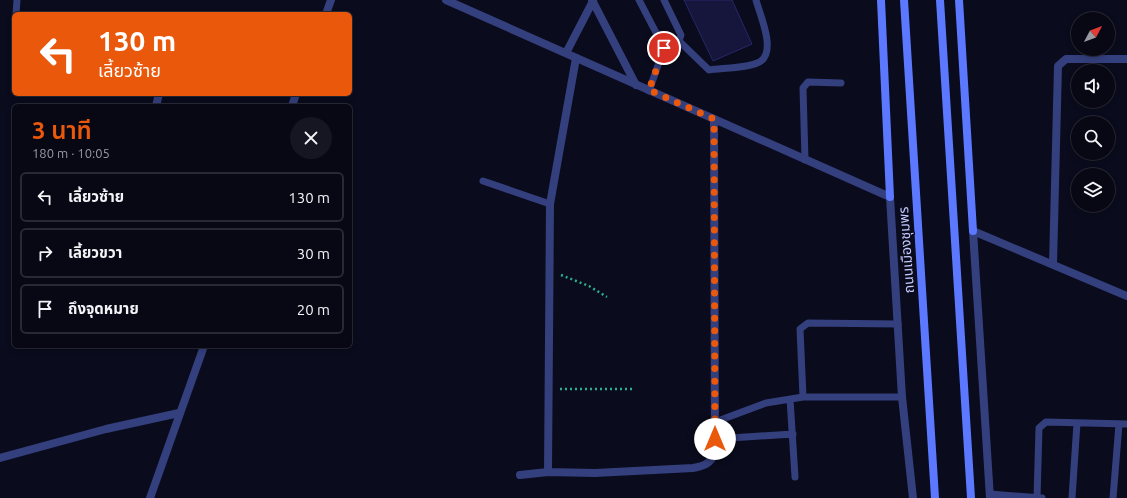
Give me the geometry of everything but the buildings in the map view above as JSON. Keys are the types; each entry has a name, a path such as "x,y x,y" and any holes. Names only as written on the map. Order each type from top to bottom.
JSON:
{"main road":[{"path":"881,0 890,197"},
{"name":"ถนนเมืองชุมพร","path":"904,0 935,498"},
{"path":"940,0 971,498"},
{"path":"959,0 973,231"}],"street":[{"path":"327,12 331,0"},
{"path":"446,0 890,197 902,397 913,498"},
{"path":"566,53 593,1"},
{"path":"593,1 636,85"},
{"path":"548,472 551,272 550,204 576,58"},
{"path":"1053,264 1058,66 1066,59 1127,59"},
{"path":"520,475 548,472 595,473 693,468 704,466 711,461 715,453 714,119"},
{"path":"990,496 973,231 1127,296"},
{"path":"150,498 203,348"},
{"path":"0,458 106,429 179,413"}],"lane":[{"path":"16,12 17,0"},
{"path":"640,0 664,48"},
{"path":"649,90 664,48 679,41 681,35 664,0"},
{"path":"679,41 709,70 753,64 761,61 766,54 768,41 756,0"},
{"path":"805,160 803,88 808,82 842,83"},
{"path":"483,181 550,204"},
{"path":"803,397 800,329 808,322 898,324"},
{"path":"715,422 766,404 803,397 902,397"},
{"path":"790,399 795,477"},
{"path":"1037,498 1039,428 1046,422 1127,424"},
{"path":"1072,498 1077,423"},
{"path":"1113,498 1119,424"},
{"path":"715,439 792,434"},
{"path":"990,496 1042,498"}],"path":[{"path":"551,272 589,286 607,297"},
{"path":"549,389 634,388"}],"route":[{"path":"664,48 649,90 714,119 715,439"}]}
